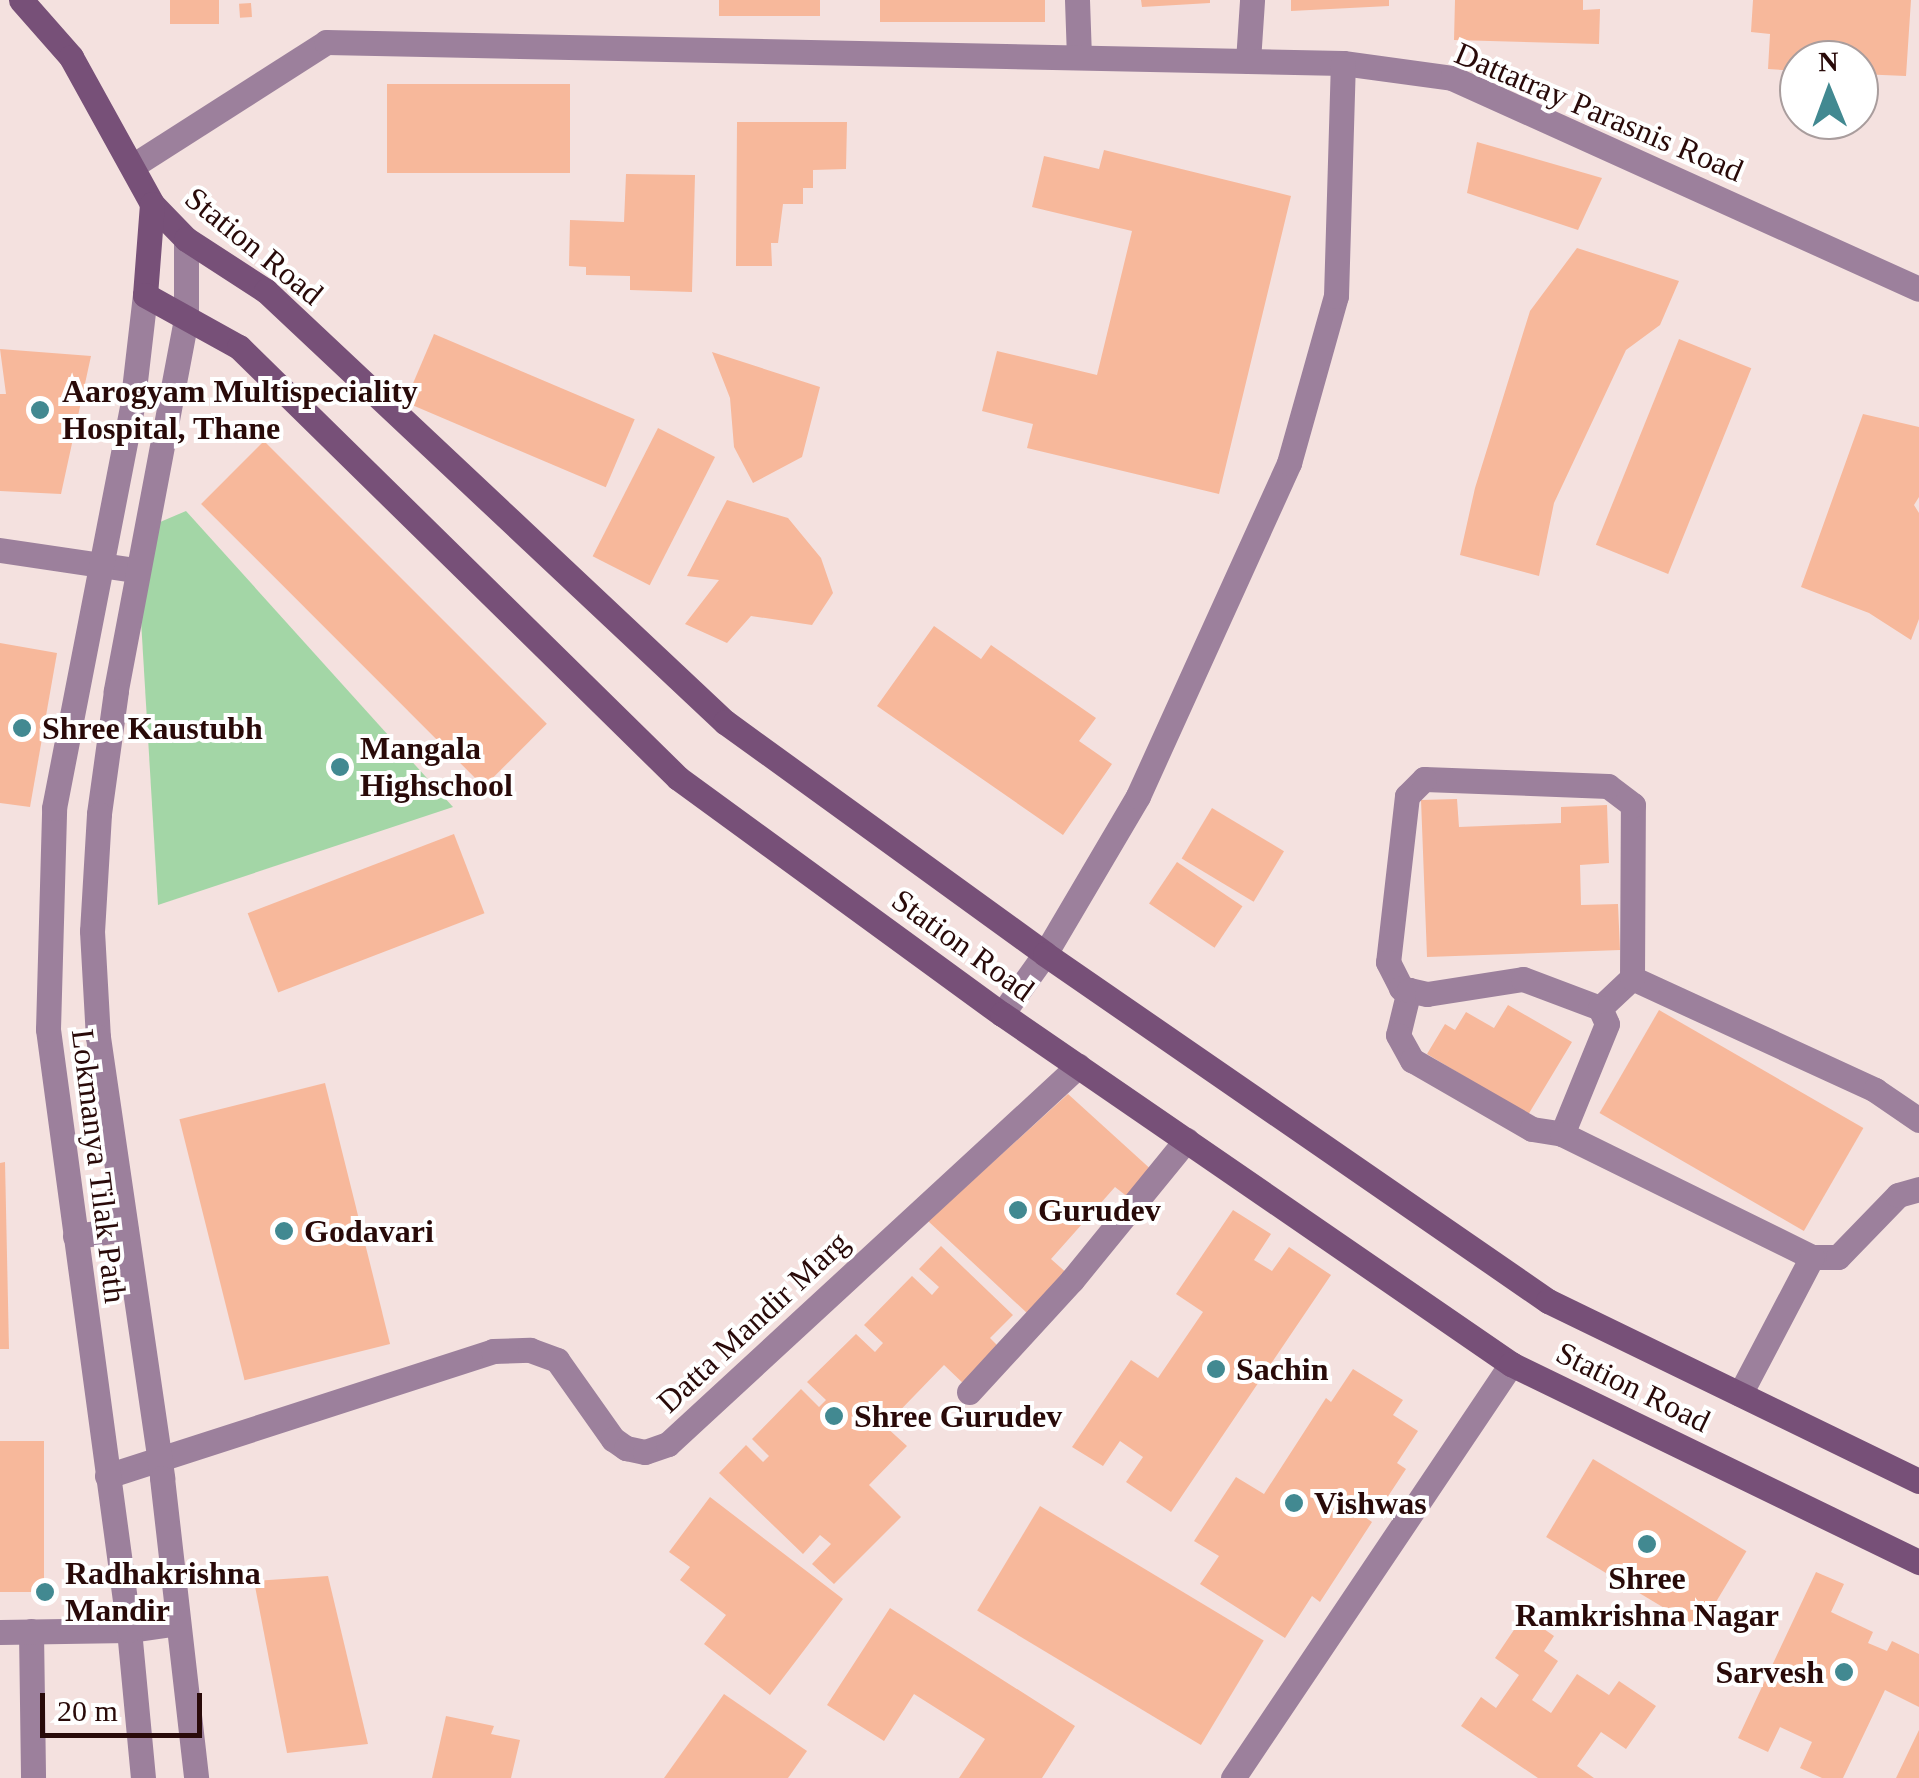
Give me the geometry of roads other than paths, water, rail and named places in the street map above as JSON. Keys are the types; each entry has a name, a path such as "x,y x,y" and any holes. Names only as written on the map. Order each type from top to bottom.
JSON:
{"main road":[{"name":"Station Road","path":"21,0 71,57 134,165 152,204 186,240 266,291 726,722 1045,954 1548,1301 1919,1481"},
{"name":"Station Road","path":"152,204 145,295 238,347 678,778 1002,1014 1511,1364 1919,1562"}],"street":[{"path":"1077,0 1079,56"},
{"path":"1248,61 1252,0"},
{"name":"Dattatray Parasnis Road","path":"134,165 326,42 1343,63 1452,78 1919,289"},
{"path":"1002,1014 1045,954 1138,796 1289,464 1336,296 1343,63"},
{"path":"186,240 186,319 172,407 136,570 99,814 92,931 98,1037 159,1461 196,1778"},
{"name":"Lokmanya Tilak Path","path":"143,1778 128,1630 48,1029 54,808 132,407 145,295"},
{"path":"0,550 136,570"},
{"path":"1562,1134 1606,1024 1600,1008 1523,978 1427,994 1401,988 1388,962 1408,796 1424,780 1608,786 1633,805 1632,978 1600,1008"},
{"path":"54,808 99,814"},
{"path":"1632,978 1875,1090 1919,1120"},
{"path":"1409,990 1398,1035 1412,1060 1532,1128 1562,1134 1812,1257 1838,1257 1898,1194 1919,1189"},
{"name":"Datta Mandir Marg","path":"107,1476 493,1351 530,1350 557,1360 614,1438 626,1448 646,1452 668,1444 1078,1066"},
{"path":"969,1392 1072,1280 1186,1140"},
{"path":"75,1236 126,1229"},
{"path":"1740,1394 1812,1257"},
{"path":"1232,1778 1511,1364"},
{"path":"0,1632 128,1630 178,1624"},
{"path":"32,1632 33,1778"}],"place":[{"name":"Aarogyam Multispeciality Hospital, Thane","path":"40,410"},
{"name":"Shree Kaustubh","path":"22,728"},
{"name":"Mangala Highschool","path":"340,767"},
{"name":"Gurudev","path":"1018,1210"},
{"name":"Godavari","path":"284,1231"},
{"name":"Sachin","path":"1216,1369"},
{"name":"Shree Gurudev","path":"834,1416"},
{"name":"Vishwas","path":"1294,1503"},
{"name":"Shree Ramkrishna Nagar","path":"1647,1544"},
{"name":"Radhakrishna Mandir","path":"45,1592"},
{"name":"Sarvesh","path":"1844,1672"}]}
